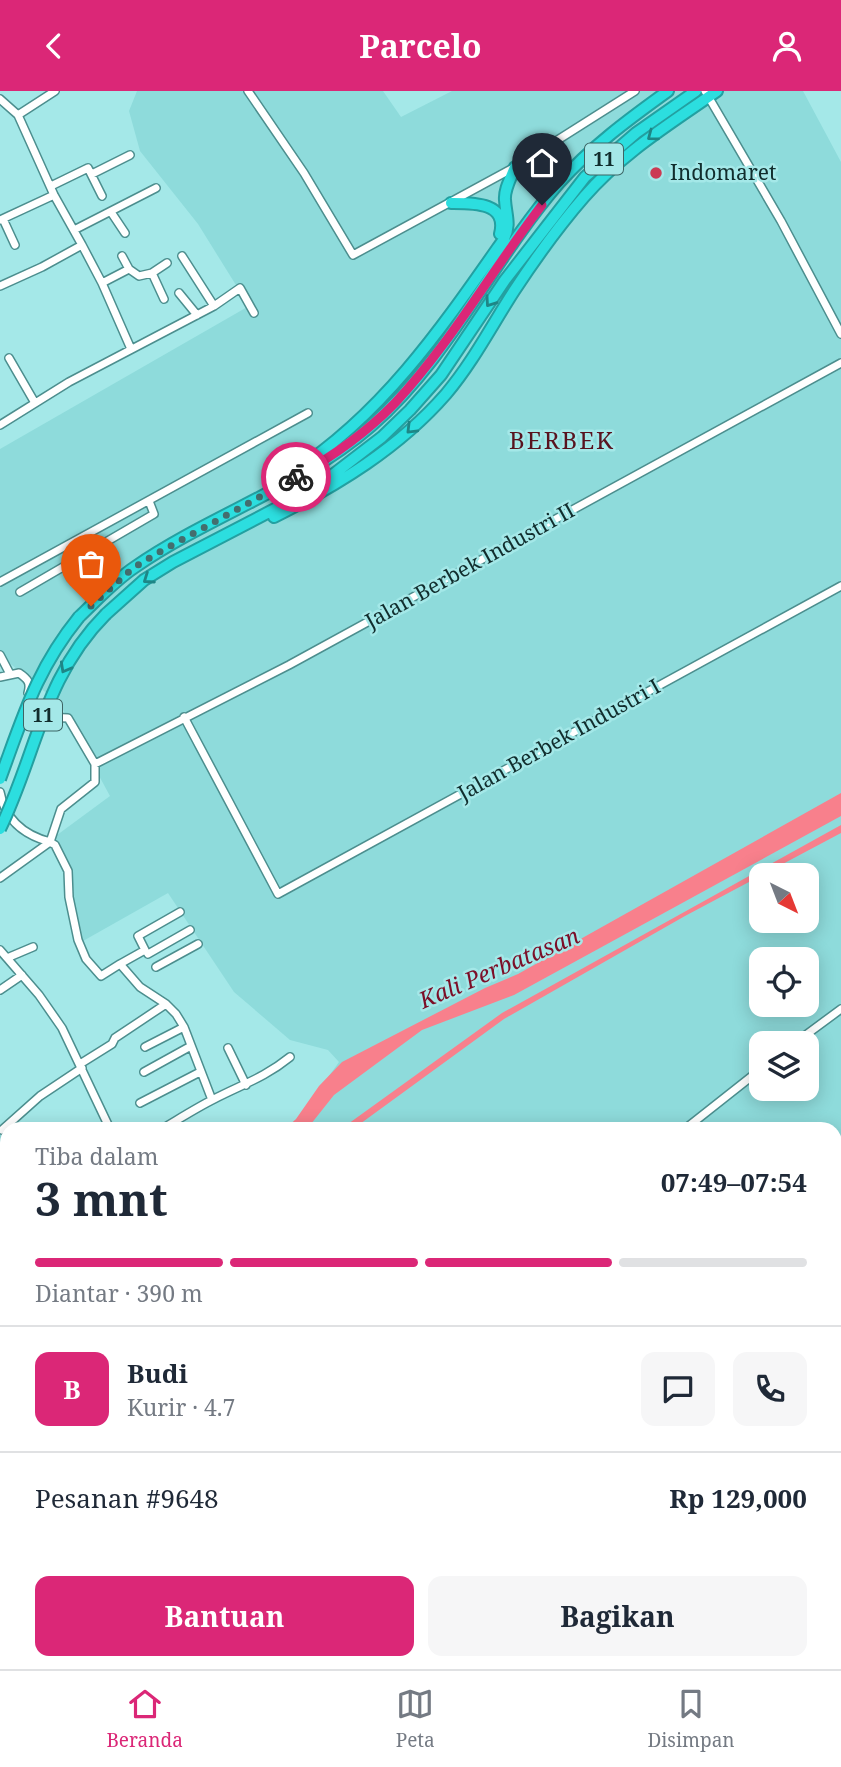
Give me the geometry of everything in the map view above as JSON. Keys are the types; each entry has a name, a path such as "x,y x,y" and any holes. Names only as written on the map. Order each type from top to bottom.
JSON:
{"highway":[{"name":"11","path":"0,779 38,678 65,634 79,617 133,568 317,465 371,426 424,368 558,184 589,153 668,91"},
{"name":"11","path":"0,829 53,688 75,650 106,614 144,580 326,479 382,437 440,375 505,280 585,177 636,133 696,91"},
{"path":"173,562 293,508 375,459 405,436 458,379 514,291 584,197 645,141 710,93"},
{"path":"177,542 214,517 296,470 341,436 404,375 451,314 506,233 509,226 506,190 515,167"},
{"path":"451,314 463,289 496,242 502,227 499,216 486,206 452,203"}],"street":[{"path":"18,115 55,91"},
{"path":"248,91 303,173 353,255 515,167 635,91"},
{"path":"710,93 841,334"},
{"path":"0,99 18,115 54,195 102,283 131,349"},
{"path":"92,174 130,155"},
{"path":"51,185 87,168 102,195"},
{"path":"74,229 156,188"},
{"path":"15,245 1,220 54,195"},
{"path":"111,212 125,233"},
{"path":"0,286 82,245"},
{"path":"182,255 214,306"},
{"path":"122,256 129,269 139,276 152,273 167,263"},
{"path":"102,283 129,269"},
{"path":"152,273 164,299"},
{"path":"0,425 69,382 214,306 240,288 254,313"},
{"path":"179,293 197,315"},
{"path":"9,358 35,403"},
{"name":"Jalan Berbek Industri II","path":"95,764 289,665 841,363"},
{"path":"0,582 308,413"},
{"path":"20,591 154,514 149,501"},
{"name":"Jalan Berbek Industri I","path":"184,717 278,894 841,586"},
{"path":"0,655 10,674"},
{"path":"0,677 19,673 30,685 20,715 23,717 68,718 95,764 93,771 96,780 61,809 50,842 0,879"},
{"path":"0,792 9,816 17,825 36,838 55,845 68,871 73,923 86,959 101,976 190,930"},
{"path":"180,912 138,936 146,952 157,968 198,944"},
{"path":"7,958 33,947"},
{"path":"0,950 62,1028 107,1122"},
{"path":"120,964 140,987 176,1014 184,1027 212,1100"},
{"path":"0,990 22,975"},
{"path":"11,1122 62,1079 113,1044 115,1038 166,1004"},
{"path":"811,1031 841,1009"},
{"path":"145,1047 184,1027"},
{"path":"144,1072 191,1046"},
{"path":"228,1048 246,1085"},
{"path":"173,1122 273,1071 290,1057"},
{"path":"140,1103 200,1072"},
{"path":"694,1122 749,1078"}],"shaded area":[{"path":"137,91 383,91 401,117 452,91 803,91 841,162 841,1122 296,1122 339,1062 328,1050 290,1040 234,992 168,893 83,941 72,915 72,878 53,838 110,796 60,704 2,657 0,651 0,449 249,306 198,224 140,151 129,111"},
{"name":"Kali Perbatasan","path":"841,793 841,816 755,863 749,863 749,866 514,995 422,1030 334,1095 313,1122 293,1122 319,1086 342,1062 485,988 518,974"},
{"name":"Kali Perbatasan","path":"841,825 841,833 785,863 772,863"},
{"name":"Kali Perbatasan","path":"749,876 749,882 504,1019 363,1122 351,1122 502,1013"}],"way so far":[{"path":"91,606 133,568 296,477"}],"place":[{"name":"Indomaret","path":"656,173"}],"district":[{"name":"BERBEK","path":"562,441"}],"route":[{"path":"296,477 339,451 371,426 395,402 448,336 542,205"}]}
